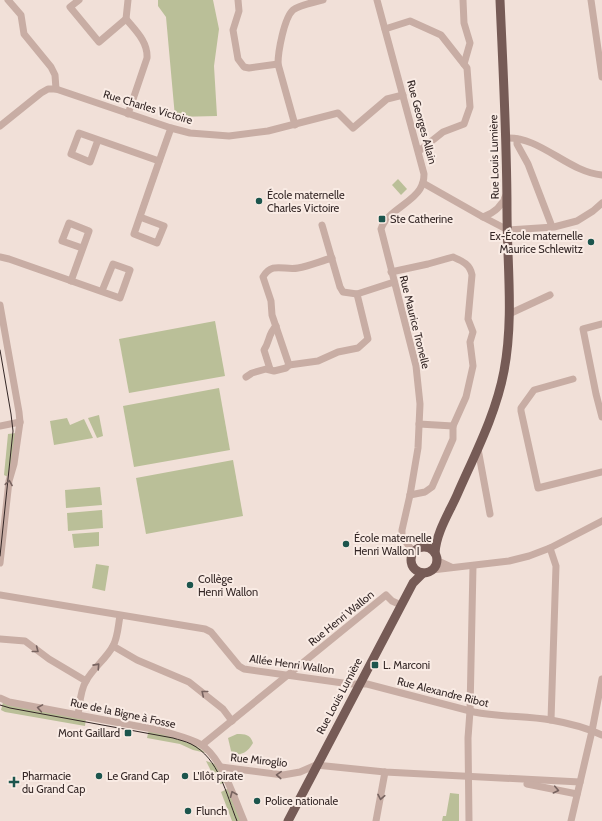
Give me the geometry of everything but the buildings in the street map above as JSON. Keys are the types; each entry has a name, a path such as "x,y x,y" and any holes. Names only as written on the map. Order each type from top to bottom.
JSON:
{"main road":[{"name":"Rue Louis Lumière","path":"436,557 440,533 492,414 502,378 507,350 509,314 508,187 506,105 500,0"},
{"name":"Rue Louis Lumière","path":"425,547 440,533"},
{"path":"425,547 431,549 436,557 434,567 423,571 411,561 414,552 419,548 425,547"},
{"name":"Rue Louis Lumière","path":"288,821 401,605 413,583 423,571"}],"street":[{"path":"0,126 41,93 48,89 56,89 55,75 51,67 24,34 20,16 8,0"},
{"path":"79,0 70,7 99,42 126,19"},
{"path":"128,0 126,19 144,43 148,51 128,114"},
{"path":"238,0 239,11 233,30 238,59 244,67 249,68 278,64"},
{"path":"295,125 278,64 278,55 287,19 297,3 323,0"},
{"name":"Rue Georges Allain","path":"377,0 419,151 424,174 423,183"},
{"path":"463,0 464,23 470,43 464,64"},
{"path":"591,0 602,77"},
{"path":"385,29 410,21 433,31 441,35 467,68 470,107 464,124 443,132 419,151"},
{"name":"Rue Charles Victoire","path":"56,89 171,128 190,133 229,136 268,131 338,113 353,128 386,99 403,94"},
{"path":"140,217 164,226 157,243 134,234 171,128"},
{"path":"506,138 524,140 585,172 602,175"},
{"path":"517,139 517,144 528,164 551,224"},
{"path":"98,140 159,161"},
{"path":"423,183 508,230 554,227 577,221 593,211 602,203"},
{"name":"Rue Maurice Tronelle","path":"414,552 402,536 403,521 410,495 418,448 420,404 416,366 381,228 386,220 420,190 423,183"},
{"path":"483,217 496,211 501,206 508,187"},
{"path":"322,226 340,287 343,292 357,294 394,282"},
{"path":"71,281 82,248"},
{"path":"0,257 120,298 130,270 112,264 102,291"},
{"path":"392,272 452,257 467,264 472,270 468,319 473,332 470,342 473,366 466,397 453,426 454,439 432,487 425,492 410,495"},
{"path":"289,365 276,326 263,277 269,270 279,267 296,269 332,258"},
{"path":"246,377 252,373 270,369 274,371 286,368 289,365 318,361 338,352 358,348 368,339 357,294"},
{"path":"509,314 550,295"},
{"path":"0,305 20,422 14,464 9,481 0,563"},
{"path":"602,324 583,329 602,417"},
{"path":"270,369 264,350 268,344 270,332 276,326"},
{"path":"572,379 534,390 521,408 538,488 602,472"},
{"path":"0,426 20,422"},
{"path":"419,424 453,426"},
{"path":"478,449 490,514"},
{"path":"423,571 509,561 529,556 550,548 602,520"},
{"path":"550,548 556,566 551,720"},
{"path":"436,557 451,567"},
{"path":"469,821 468,738 470,711 473,566"},
{"name":"Allée Henri Wallon","path":"0,595 205,629 211,632 239,666 244,669 350,684 360,684"},
{"name":"Rue Henri Wallon","path":"202,745 386,595 392,601 401,605"},
{"path":"78,714 81,693 86,681 113,646 120,616"},
{"path":"0,639 24,641 49,659 86,681"},
{"path":"113,646 137,660 189,682 223,709 232,720"},
{"path":"571,821 602,679"},
{"name":"Rue Alexandre Ribot","path":"360,684 367,684 490,715 551,720 592,730 602,735"},
{"name":"Rue de la Bigne à Fosse","path":"0,698 9,702 163,731 187,738 202,745 222,767 244,821"},
{"path":"316,765 385,772 508,780 580,782"},
{"name":"Rue Miroglio","path":"222,767 283,775 300,772 316,765"},
{"path":"376,821 385,772"},
{"path":"508,780 578,794"}],"green space":[{"path":"158,0 213,0 219,29 214,66 217,116 175,117 166,17 158,6"},
{"path":"398,179 407,189 401,195 392,185"},
{"path":"215,321 225,376 129,393 119,339"},
{"path":"219,388 230,450 134,467 123,406"},
{"path":"99,415 103,436 97,438 88,418"},
{"path":"67,418 70,425 84,419 93,438 54,445 50,421"},
{"path":"16,433 8,477 4,475 8,434"},
{"path":"233,460 243,516 146,534 136,478"},
{"path":"100,487 102,505 66,508 65,490"},
{"path":"102,510 103,528 68,531 67,513"},
{"path":"99,532 99,546 74,548 72,534"},
{"path":"96,564 109,566 105,591 92,588"},
{"path":"3,702 86,718 85,726 5,712 1,710"},
{"path":"149,729 191,742 206,753 193,750 180,744 147,738"},
{"path":"237,734 247,735 253,743 249,749 244,752 232,755 228,738"},
{"path":"206,761 216,764 226,782 218,785"},
{"path":"229,788 242,821 232,821 221,792"},
{"path":"450,793 459,794 459,821 442,821 443,816 446,816"}],"tram line":[{"path":"0,350 13,431 0,556"},
{"path":"0,705 173,738 191,744 201,750 215,767 225,788 237,821"}],"place":[{"name":"École maternelle Charles Victoire","path":"259,201"},
{"name":"Ste Catherine","path":"382,219"},
{"name":"Ex-École maternelle Maurice Schlewitz","path":"591,242"},
{"name":"École maternelle Henri Wallon I","path":"346,544"},
{"name":"Collège Henri Wallon","path":"190,585"},
{"name":"L. Marconi","path":"375,665"},
{"name":"Mont Gaillard","path":"128,733"},
{"name":"Le Grand Cap","path":"99,776"},
{"name":"L'Ilôt pirate","path":"185,776"},
{"name":"Pharmacie du Grand Cap","path":"14,782"},
{"name":"Police nationale","path":"257,801"},
{"name":"Flunch","path":"188,811"}]}
